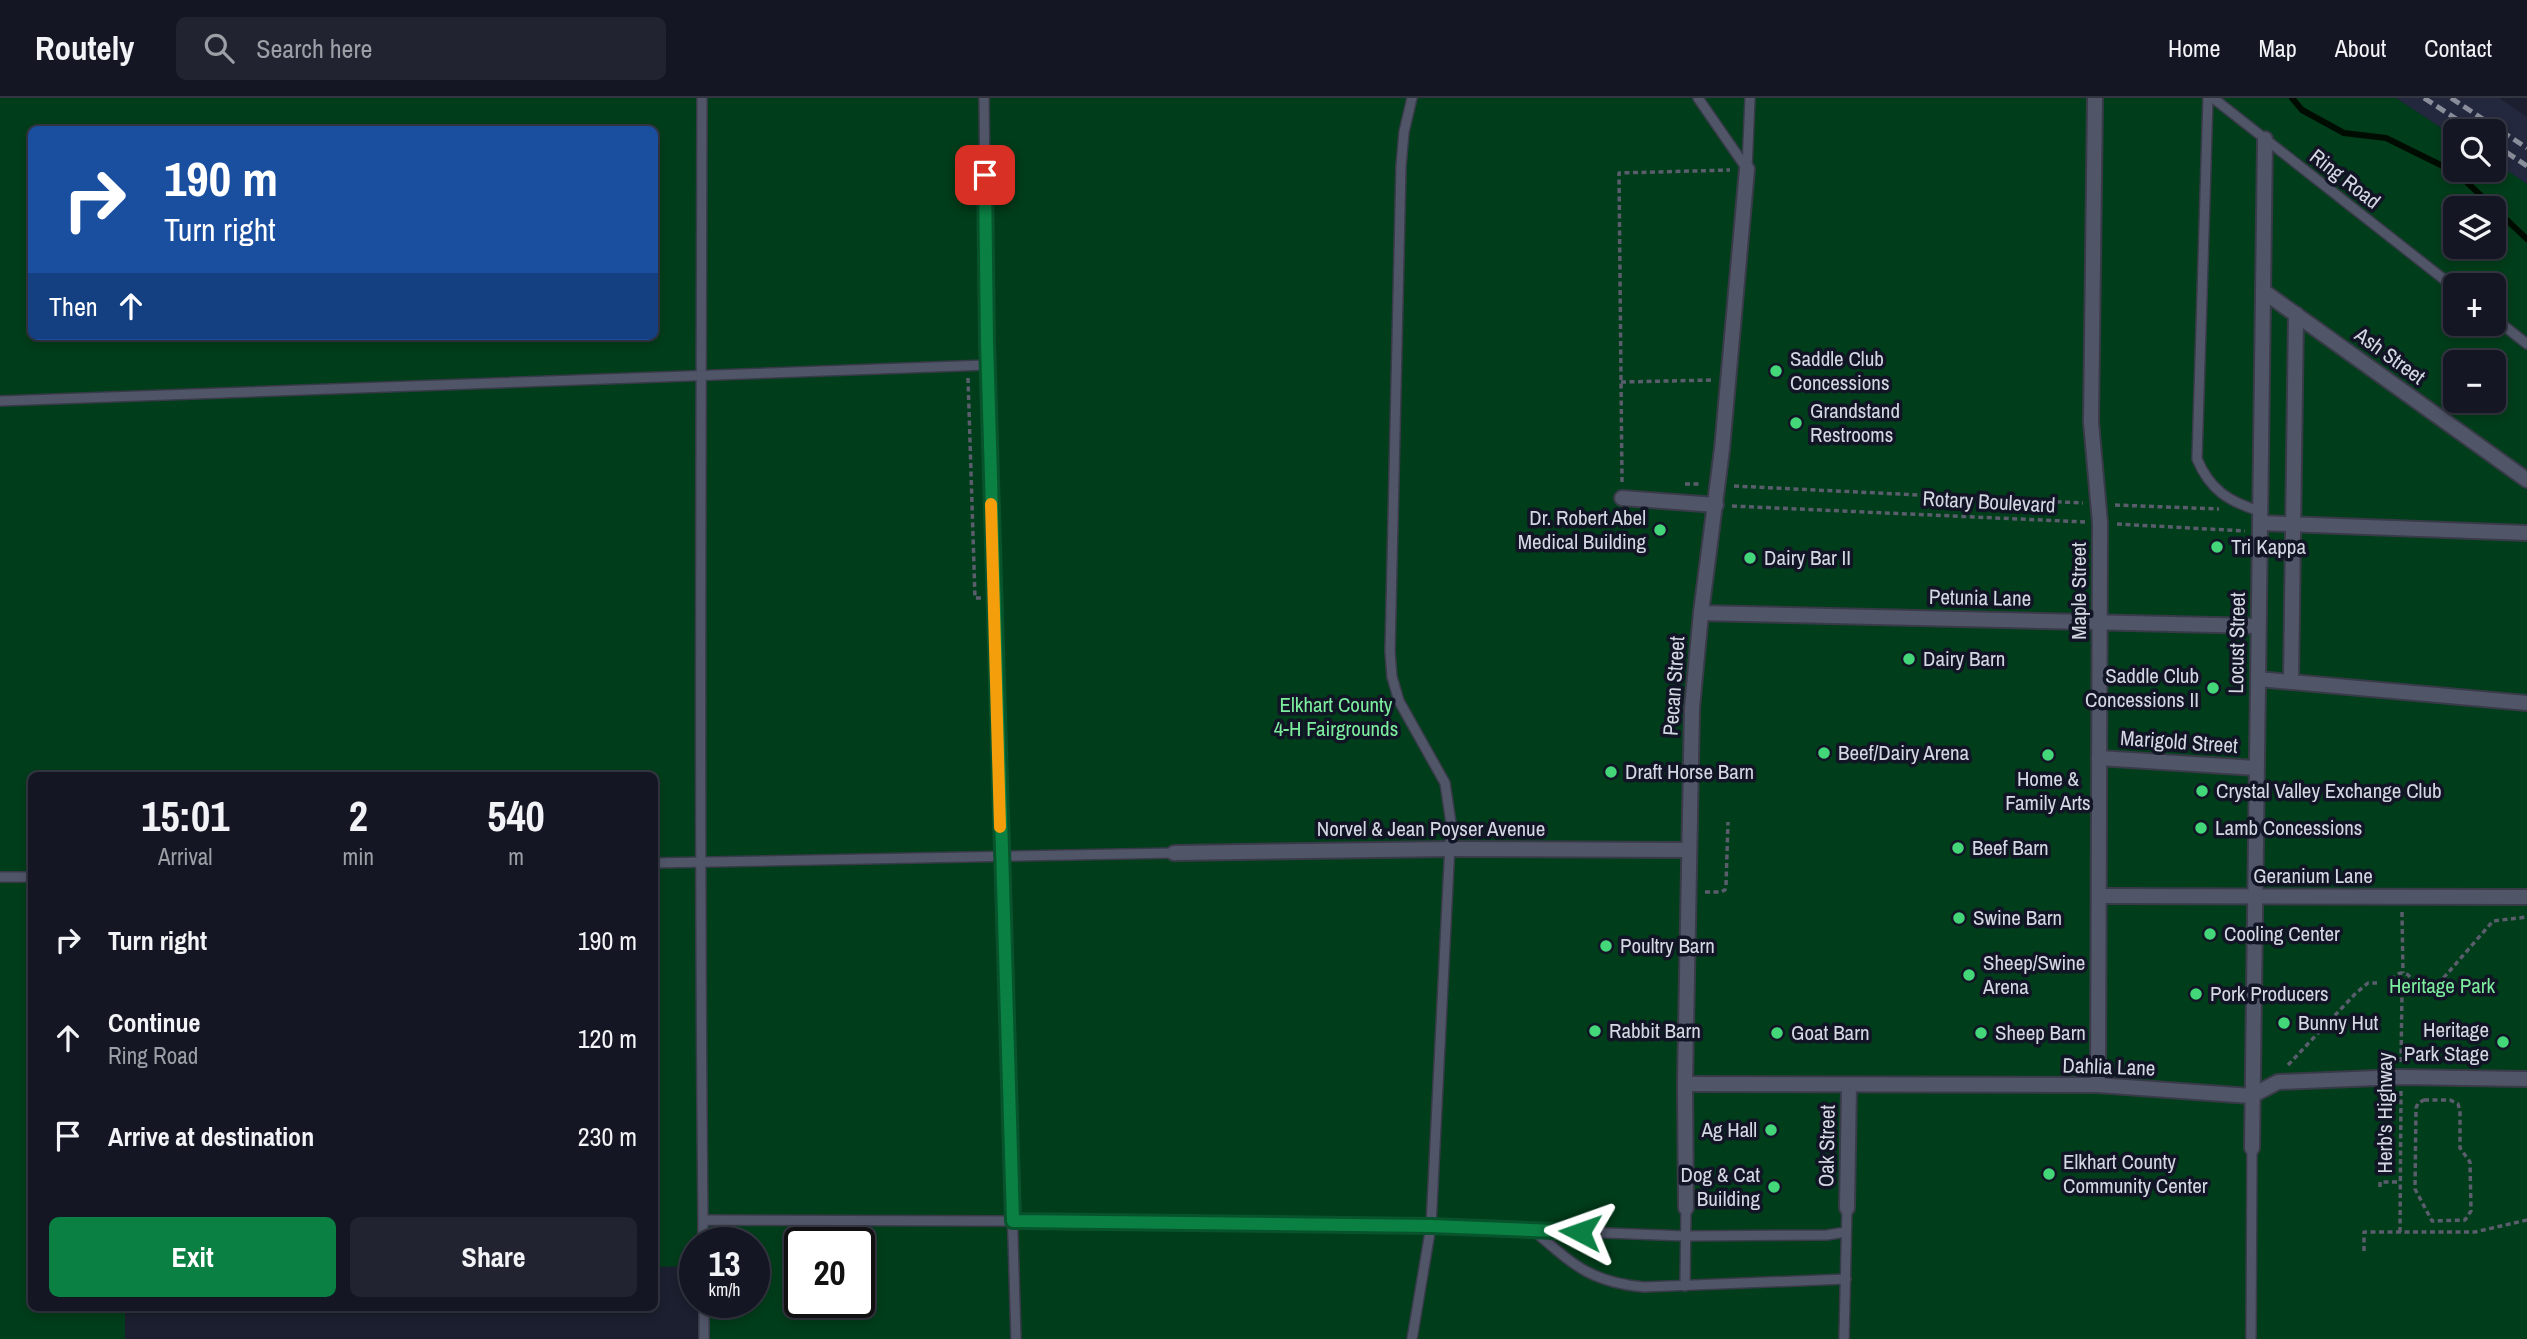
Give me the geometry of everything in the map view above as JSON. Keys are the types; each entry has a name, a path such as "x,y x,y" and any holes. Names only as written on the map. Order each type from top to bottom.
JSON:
{"street":[{"name":"Maple Street","path":"2095,99 2091,422 2100,504 2098,1085"},
{"name":"Locust Street","path":"2252,1148 2265,139"},
{"name":"Pecan Street","path":"1686,1208 1685,1084 1692,708 1701,613 1719,485 1747,169"},
{"name":"Ash Street","path":"2263,291 2527,480"},
{"path":"2291,682 2296,314"},
{"path":"1622,498 1716,505"},
{"path":"2260,522 2527,533"},
{"name":"Petunia Lane","path":"1701,613 2258,626"},
{"path":"2258,679 2527,703"},
{"name":"Marigold Street","path":"2099,758 2256,768"},
{"name":"Norvel & Jean Poyser Avenue","path":"1174,853 1450,849 1689,850"},
{"name":"Geranium Lane","path":"2099,896 2527,897"},
{"path":"2251,1096 2278,1082 2401,1077 2527,1079"},
{"name":"Dahlia Lane","path":"1685,1084 2098,1085 2251,1096"},
{"name":"Oak Street","path":"1847,1208 1849,1085"}],"lane":[{"path":"702,98 699,862 703,1227"},
{"path":"984,98 994,598 1016,1339"},
{"path":"1412,98 1404,132 1401,166 1391,677 1399,701 1445,783 1451,823 1431,1226 1412,1339"},
{"path":"1698,98 1747,169"},
{"path":"1747,169 1750,98"},
{"path":"2211,98 2197,459 2205,477 2219,492 2260,522"},
{"name":"Ring Road","path":"2211,98 2443,279"},
{"path":"2506,327 2527,344"},
{"path":"0,401 988,365"},
{"path":"658,863 1174,853"},
{"path":"0,877 28,877"},
{"path":"2252,1148 2252,1339"},
{"path":"1685,1286 1686,1208"},
{"path":"1844,1339 1847,1208"},
{"path":"703,1220 1431,1226 1685,1236 1827,1235 1846,1232"},
{"path":"1531,1229 1572,1264 1601,1280 1620,1285 1685,1286 1846,1279"},
{"path":"704,1318 704,1339"}],"path":[{"path":"1622,483 1619,173 1747,169"},
{"path":"968,365 975,598 994,598"},
{"path":"1621,382 1729,380"},
{"path":"1677,484 2220,509"},
{"name":"Rotary Boulevard","path":"1716,505 2100,523 2260,522"},
{"path":"1689,891 1724,890 1728,822"},
{"path":"2402,897 2403,973"},
{"path":"2413,984 2433,985 2440,982 2493,921 2527,917"},
{"path":"2403,973 2412,979 2413,984 2411,989 2402,993 2394,989 2392,984 2397,974 2403,973"},
{"path":"2278,1082 2291,1061 2356,993 2368,983 2377,983"},
{"name":"Herb's Highway","path":"2400,1232 2402,993"},
{"path":"2424,1100 2450,1100 2458,1104 2460,1148 2470,1162 2471,1211 2465,1220 2432,1221 2417,1195 2416,1108 2418,1103 2424,1100"},
{"path":"2380,1187 2380,1182 2400,1182"},
{"path":"2364,1251 2364,1232 2475,1232 2527,1220"}],"shaded area":[{"path":"2396,98 2499,98 2527,117 2527,184 2506,170 2506,119 2443,119 2443,129"}],"green space":[{"name":"Elkhart County 4-H Fairgrounds","path":"0,98 2396,98 2443,129 2443,182 2506,182 2506,170 2527,184 2527,1339 705,1339 705,1318 770,1318 770,1227 679,1227 679,1266 658,1267 658,772 28,772 28,1311 125,1311 125,1339 0,1339"}],"waterway":[{"path":"2292,98 2302,110 2344,133 2386,138 2457,173 2527,239"}],"railway":[{"path":"2424,98 2456,119"},
{"path":"2451,98 2527,148"},
{"path":"2506,152 2527,166"}],"slow traffic":[{"path":"991,504 1000,827"}],"place":[{"name":"Saddle Club Concessions","path":"1776,371"},
{"name":"Grandstand Restrooms","path":"1796,423"},
{"name":"Dr. Robert Abel Medical Building","path":"1660,530"},
{"name":"Tri Kappa","path":"2217,547"},
{"name":"Dairy Bar II","path":"1750,558"},
{"name":"Dairy Barn","path":"1909,659"},
{"name":"Saddle Club Concessions II","path":"2213,688"},
{"name":"Beef/Dairy Arena","path":"1824,753"},
{"name":"Home & Family Arts","path":"2048,755"},
{"name":"Draft Horse Barn","path":"1611,772"},
{"name":"Crystal Valley Exchange Club","path":"2202,791"},
{"name":"Lamb Concessions","path":"2201,828"},
{"name":"Beef Barn","path":"1958,848"},
{"name":"Swine Barn","path":"1959,918"},
{"name":"Cooling Center","path":"2210,934"},
{"name":"Poultry Barn","path":"1606,946"},
{"name":"Sheep/Swine Arena","path":"1969,975"},
{"name":"Pork Producers","path":"2196,994"},
{"name":"Bunny Hut","path":"2284,1023"},
{"name":"Rabbit Barn","path":"1595,1031"},
{"name":"Goat Barn","path":"1777,1033"},
{"name":"Sheep Barn","path":"1981,1033"},
{"name":"Heritage Park Stage","path":"2503,1042"},
{"name":"Ag Hall","path":"1771,1130"},
{"name":"Elkhart County Community Center","path":"2049,1174"},
{"name":"Dog & Cat Building","path":"1774,1187"}],"route":[{"path":"985,175 1000,829 1013,1221 1431,1226 1580,1232"}],"park label":[{"name":"Heritage Park","path":"2442,986"}]}
